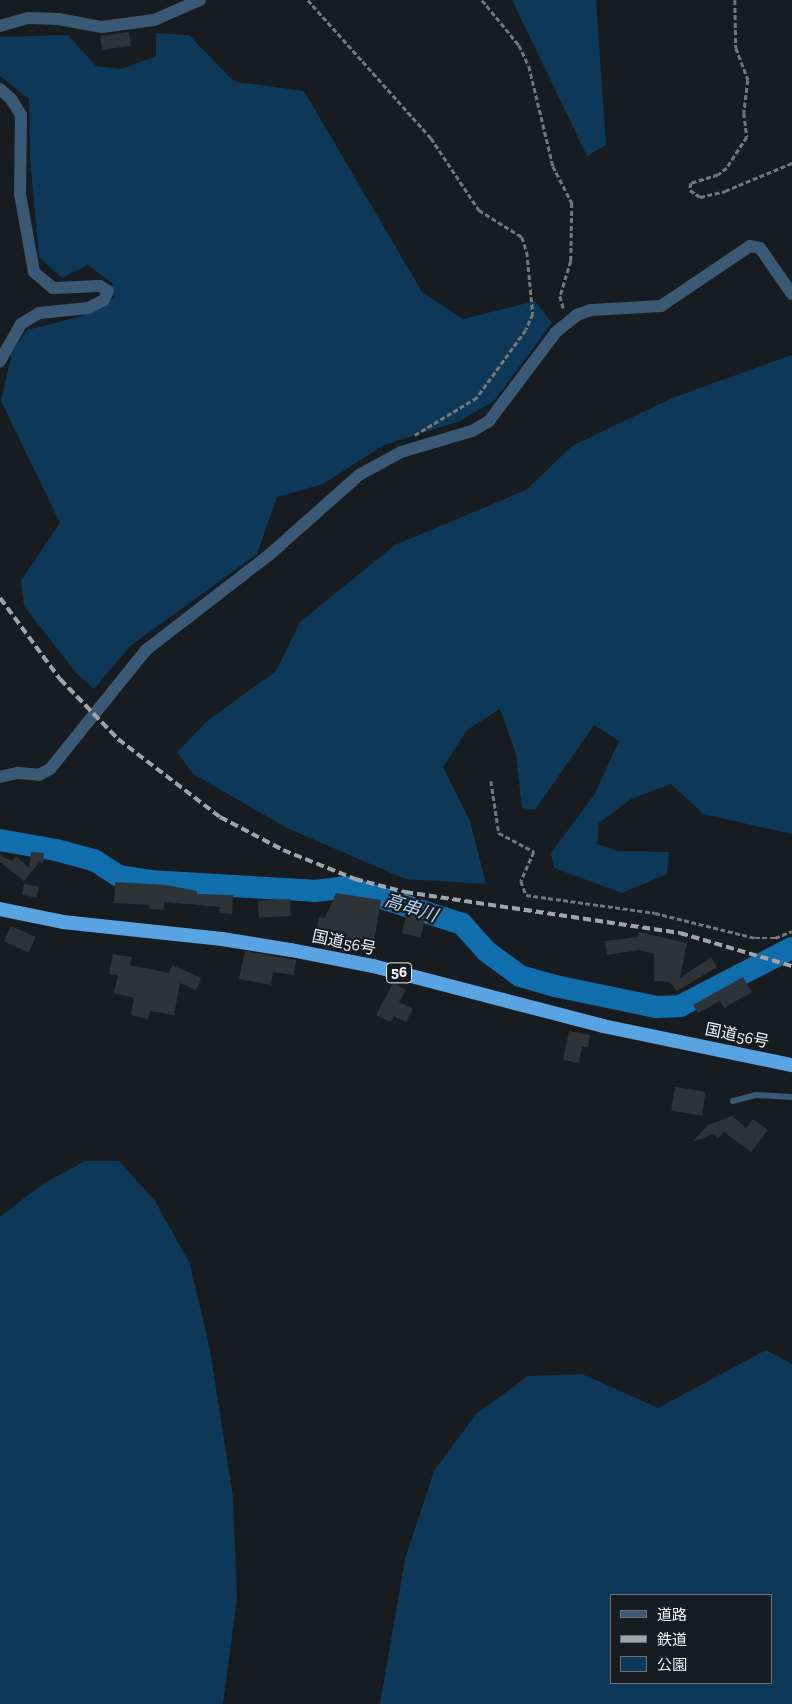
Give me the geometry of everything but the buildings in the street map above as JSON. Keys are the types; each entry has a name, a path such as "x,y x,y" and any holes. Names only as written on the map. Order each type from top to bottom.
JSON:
{"highway":[{"name":"国道56号","path":"0,910 63,922 222,939 373,966 603,1026 792,1065"}],"street":[{"path":"0,26 28,18 58,19 102,26 154,20 200,0"},
{"path":"0,89 11,99 21,115 20,194 34,272 54,288 100,286 108,291 104,300 88,308 39,313 21,324 0,361"},
{"path":"0,777 18,773 39,775 50,769 146,650 269,555 359,475 401,452 472,431 489,421 566,321 591,310 661,306 750,246 760,248 792,294"}],"lane":[{"path":"732,1101 756,1095 792,1097"}],"path":[{"path":"308,0 431,138 479,210 522,237 527,252 533,314 526,330 478,398 418,431 401,452"},
{"path":"482,0 522,52 553,166 572,203 570,261 560,296 566,321"},
{"path":"735,0 736,48 748,80 744,113 747,137 727,168 718,175 691,183 690,190 700,198 725,192 792,163"},
{"path":"491,781 499,834 534,852 521,881 526,895 655,913 755,938 775,938 792,931"}],"green space":[{"path":"512,0 596,0 606,145 587,156"},
{"path":"156,33 189,35 229,77 237,82 304,91 422,292 463,319 535,301 552,323 494,401 460,421 384,445 323,484 277,497 257,554 129,647 94,689 77,674 24,606 21,581 60,523 1,401 12,352 27,330 82,316 114,298 112,283 88,265 62,278 39,257 30,157 29,99 0,76 0,37 68,35 96,66 122,69 156,56"},
{"path":"792,355 792,834 703,814 671,784 631,799 599,823 597,844 618,851 669,852 667,874 622,893 554,868 551,853 594,795 619,741 594,725 535,810 522,808 516,754 500,709 467,730 443,767 470,821 486,884 405,879 287,828 193,774 177,752 206,722 276,671 300,622 395,545 526,490 572,446 672,398"},
{"path":"85,1161 119,1161 155,1201 190,1264 210,1350 233,1497 237,1598 223,1704 0,1704 0,1217 41,1185"},
{"path":"766,1350 792,1364 792,1704 380,1704 405,1559 434,1471 476,1414 528,1376 582,1374 658,1408"}],"waterway":[{"name":"高串川","path":"0,840 56,850 94,860 119,876 149,881 315,891 348,887 462,924 486,951 520,976 555,986 656,1007 680,1006 792,948"}],"railway":[{"path":"0,598 60,679 118,739 220,817 283,850 355,879 405,892 680,933 792,966"}]}
